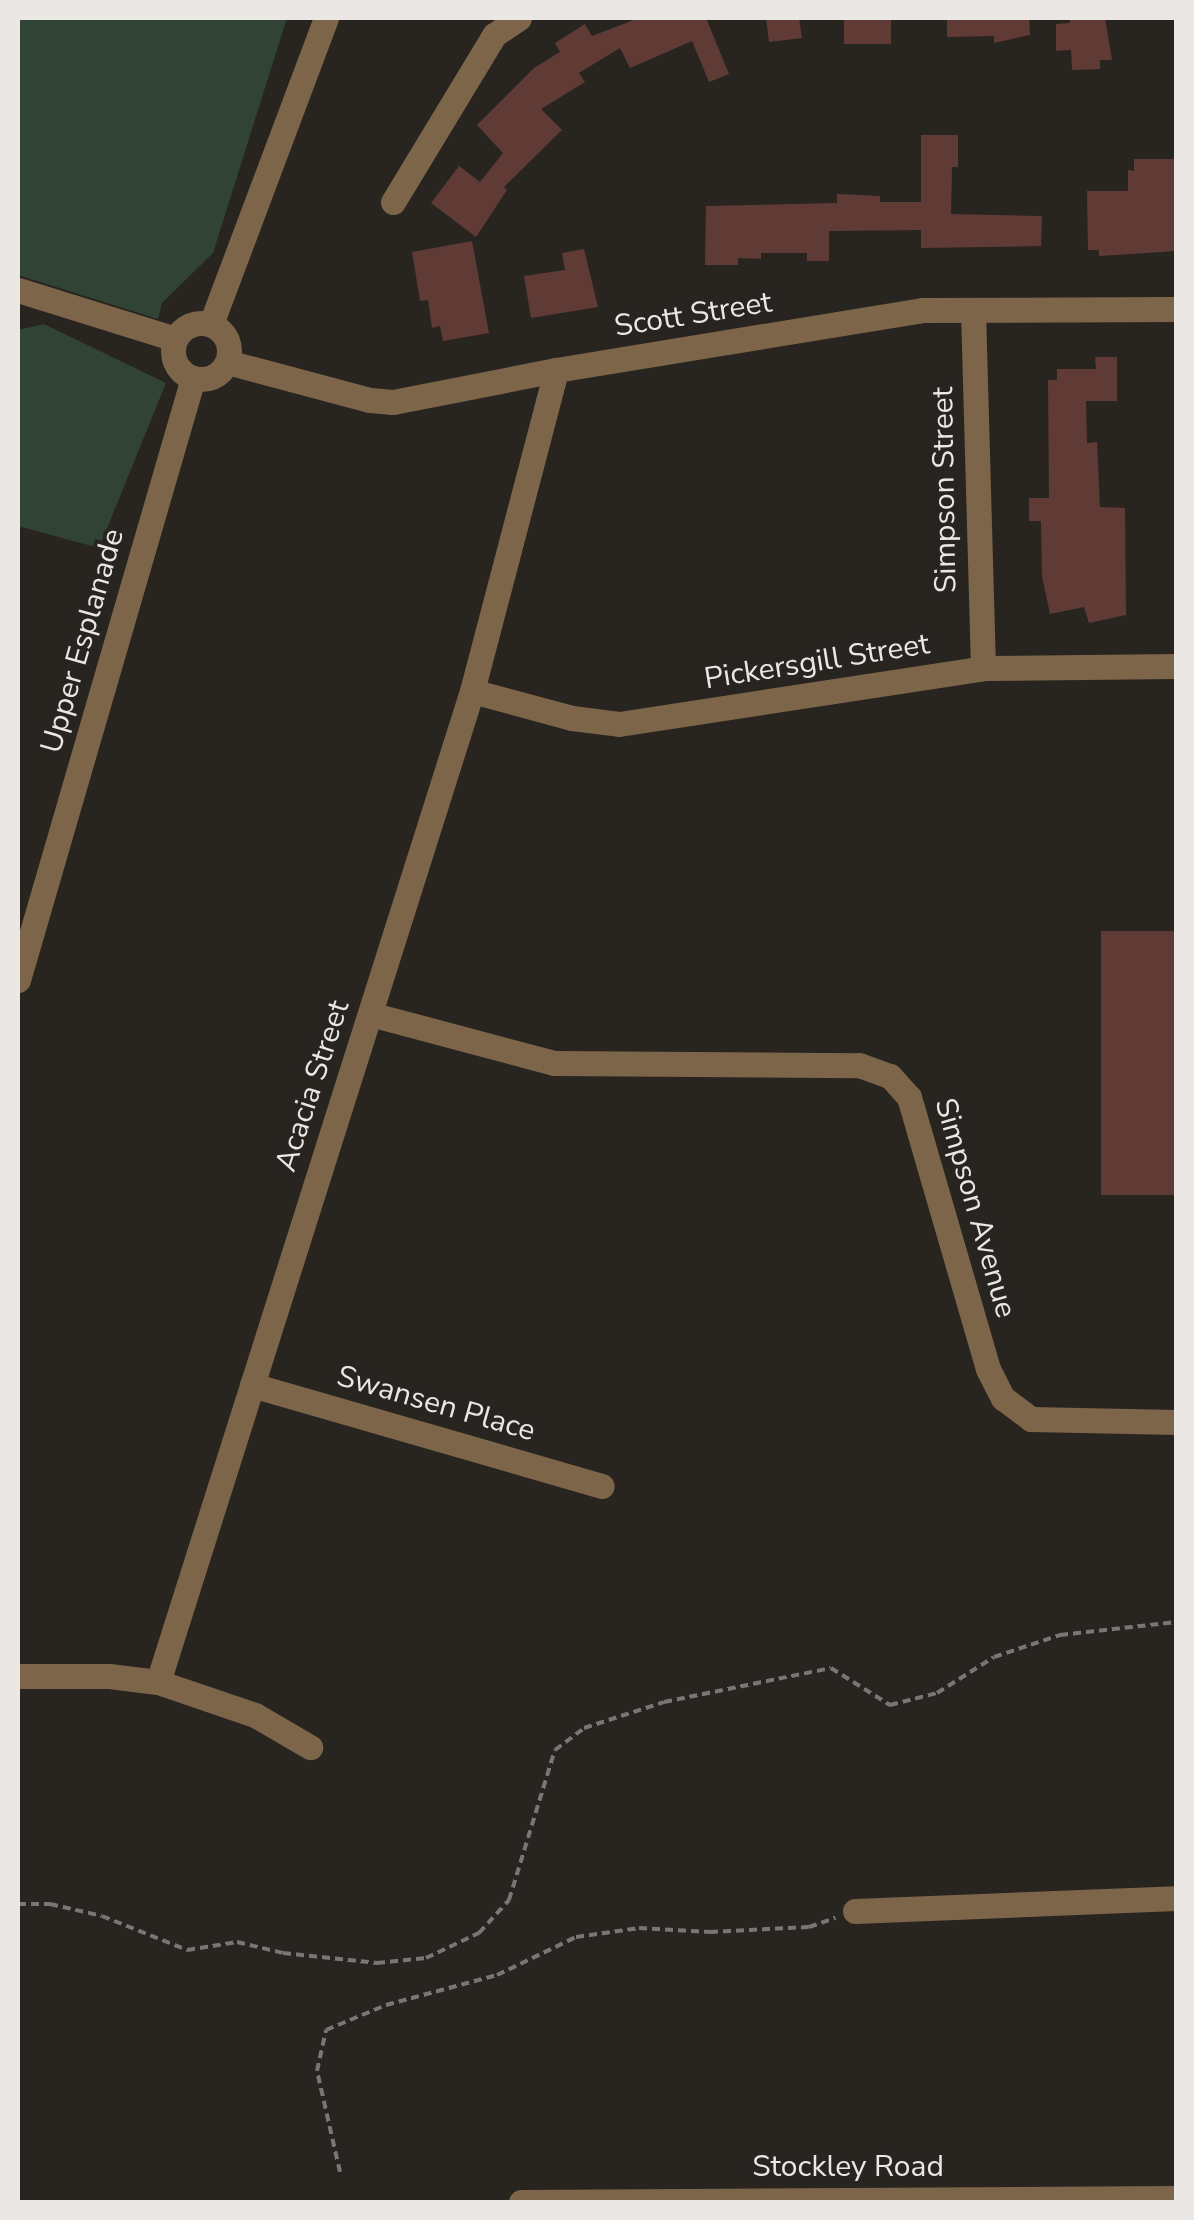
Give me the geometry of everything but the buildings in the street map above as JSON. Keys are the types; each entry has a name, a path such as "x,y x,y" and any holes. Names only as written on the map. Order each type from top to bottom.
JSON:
{"street":[{"path":"211,324 326,18"},
{"path":"392,202 494,34 519,18"},
{"path":"18,290 176,339"},
{"name":"Scott Street","path":"227,362 370,400 393,402 556,370 922,310 1176,309"},
{"name":"Simpson Street","path":"973,310 982,668"},
{"path":"211,324 229,344 227,362 217,374 193,378 178,367 176,339 186,327 211,324"},
{"name":"Acacia Street","path":"158,1682 472,691 556,370"},
{"name":"Upper Esplanade","path":"18,980 193,378"},
{"name":"Pickersgill Street","path":"472,691 596,723 645,723 982,668 1176,666"},
{"name":"Simpson Avenue","path":"370,1014 554,1063 859,1065 890,1076 910,1097 988,1369 1004,1398 1031,1419 1176,1422"},
{"name":"Swansen Place","path":"252,1385 602,1486"},
{"path":"18,1676 109,1676 158,1682 255,1714 310,1747"},
{"path":"856,1911 1176,1898"},
{"name":"Stockley Road","path":"521,2202 1176,2198"}],"path":[{"path":"18,1904 50,1904 102,1916 187,1950 237,1942 283,1953 377,1963 426,1958 478,1933 508,1900 555,1750 584,1728 664,1702 831,1668 890,1705 937,1693 994,1657 1060,1635 1176,1622"},
{"path":"340,2172 317,2071 326,2030 386,2005 496,1975 576,1937 639,1928 710,1932 809,1927 856,1911"}],"green space":[{"path":"18,18 287,18 213,253 162,303 158,319 18,275"},
{"path":"44,324 166,383 99,548 18,526 18,330"}]}
